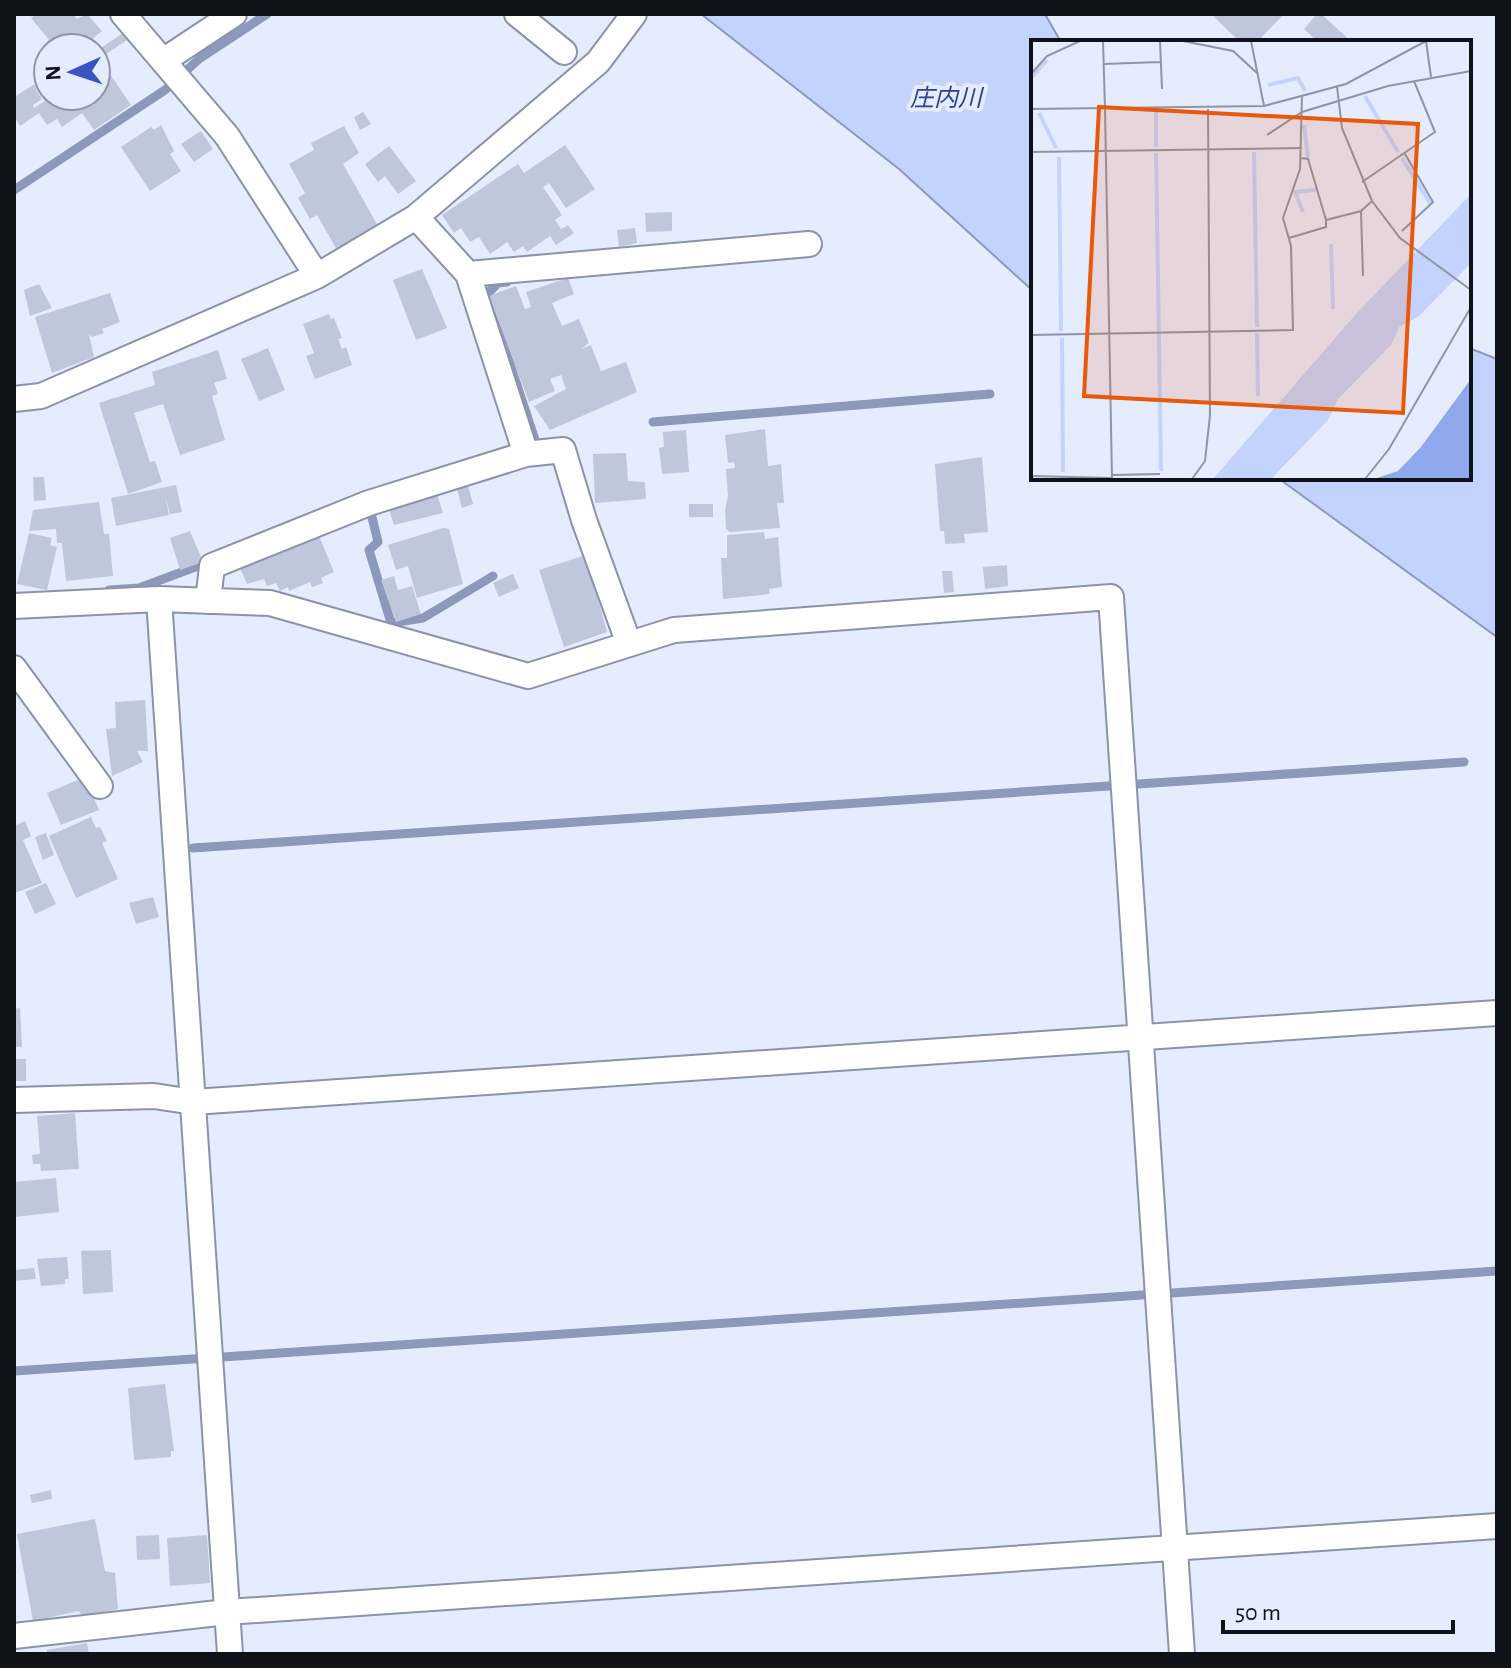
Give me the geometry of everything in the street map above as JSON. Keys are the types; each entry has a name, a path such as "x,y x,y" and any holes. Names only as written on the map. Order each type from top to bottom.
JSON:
{"street":[{"path":"123,14 227,136 317,276"},
{"path":"163,61 234,14"},
{"path":"517,14 564,52"},
{"path":"14,399 41,396 317,276 416,217 598,62 631,17"},
{"path":"416,217 468,274 526,454"},
{"path":"468,274 809,244"},
{"path":"208,601 212,566 369,503 526,454 563,450 629,644"},
{"path":"14,606 159,599 270,603 528,676 674,630 1111,597 1182,1654"},
{"path":"159,599 230,1654"},
{"path":"14,668 100,786"},
{"path":"14,1100 154,1096 193,1102 1497,1013"},
{"path":"14,1636 227,1612 1497,1526"}],"water":[{"name":"庄内川","path":"701,14 1045,14 1060,40 1031,40 1031,289 899,169"},
{"path":"1471,349 1497,359 1497,637 1281,480 1471,480"}],"building":[{"path":"37,14 73,14 77,19 87,14 102,31 43,32 31,18"},
{"path":"1217,14 1284,14 1259,40 1238,40 1214,17"},
{"path":"1317,14 1321,14 1350,40 1316,40 1304,29"},
{"path":"123,33 127,40 112,50 112,40"},
{"path":"112,77 131,105 94,130 82,113 62,127 57,119 47,125 39,113 20,126 14,116 14,97 32,86 32,112 112,112"},
{"path":"363,112 371,124 360,130 354,117"},
{"path":"161,125 174,151 170,154 181,171 150,191 121,147 151,127 154,130"},
{"path":"344,126 359,153 343,164 378,226 337,250 317,215 310,219 298,198 305,193 289,164 314,150 311,143"},
{"path":"201,131 213,149 194,162 181,144"},
{"path":"565,145 595,189 566,208 549,183 543,187 562,215 555,220 561,229 568,225 574,233 556,245 550,236 527,252 523,246 514,252 507,242 490,254 479,237 470,242 461,228 454,233 442,215 518,164 524,173"},
{"path":"389,146 416,181 398,194 385,176 378,182 365,164"},
{"path":"672,212 672,231 646,232 645,213"},
{"path":"635,228 637,243 619,247 617,230"},
{"path":"422,269 447,328 416,340 393,280"},
{"path":"568,278 574,294 552,303 562,326 579,319 589,343 581,349 591,345 601,371 626,362 637,392 550,430 534,406 566,389 561,375 550,379 555,391 529,402 489,296 516,286 525,309 531,307 526,292"},
{"path":"39,284 52,308 30,316 24,290"},
{"path":"110,293 120,322 102,329 104,333 92,337 89,334 94,357 52,373 35,317"},
{"path":"329,314 331,319 334,318 342,338 338,339 342,349 346,347 352,365 315,379 306,356 314,353 303,324"},
{"path":"268,348 285,390 259,401 241,359"},
{"path":"218,350 227,379 214,383 218,394 212,396 225,440 180,455 163,404 134,413 150,462 155,461 162,482 128,494 99,403 155,385 152,372"},
{"path":"765,429 768,466 781,464 784,503 777,503 780,528 730,532 726,529 726,469 735,468 734,462 728,463 725,435"},
{"path":"686,430 689,472 662,474 659,448 664,447 663,432"},
{"path":"626,453 628,481 645,482 646,499 595,503 593,454"},
{"path":"982,457 988,532 964,534 965,543 945,544 944,531 940,531 935,464"},
{"path":"33,477 44,477 46,500 34,501"},
{"path":"467,482 473,504 462,508 456,485"},
{"path":"176,485 182,512 170,514 165,496 169,515 116,526 111,498"},
{"path":"435,488 443,513 394,525 387,503"},
{"path":"99,502 104,534 109,534 113,576 66,581 62,543 57,543 56,529 29,531 33,510"},
{"path":"689,504 713,504 713,517 689,517"},
{"path":"443,528 449,529 463,584 417,598 408,566 396,570 388,545"},
{"path":"190,531 203,562 180,570 170,538"},
{"path":"317,531 334,572 321,578 323,583 312,587 310,582 289,591 288,587 280,591 276,583 267,586 264,579 247,584 238,564"},
{"path":"764,532 765,539 778,537 782,587 769,589 770,594 723,599 721,558 727,558 727,535"},
{"path":"29,533 52,538 50,545 57,547 47,590 17,584"},
{"path":"586,555 607,632 564,647 539,570"},
{"path":"1007,565 1008,586 985,589 983,567"},
{"path":"942,571 952,571 954,592 944,593"},
{"path":"513,574 519,588 499,597 493,583"},
{"path":"394,576 398,590 412,586 421,614 396,622 381,580"},
{"path":"145,700 148,751 137,751 143,762 112,776 106,729 116,728 115,702"},
{"path":"85,777 99,810 61,825 47,793"},
{"path":"91,817 107,841 102,843 118,879 76,898 49,836"},
{"path":"25,821 31,836 23,840 42,883 14,893 14,826"},
{"path":"46,833 54,855 43,860 35,837"},
{"path":"46,883 56,904 35,914 25,892"},
{"path":"153,897 159,917 136,924 129,903"},
{"path":"20,1008 22,1047 14,1047 14,1009"},
{"path":"14,1059 26,1059 26,1081 14,1081"},
{"path":"75,1113 79,1169 41,1171 40,1164 33,1164 32,1155 40,1154 37,1116"},
{"path":"56,1178 59,1212 14,1217 14,1182"},
{"path":"111,1250 113,1292 83,1294 81,1251"},
{"path":"67,1257 69,1279 65,1279 65,1284 41,1286 37,1259"},
{"path":"34,1268 36,1279 14,1281 14,1270"},
{"path":"165,1384 174,1451 171,1451 171,1457 134,1460 128,1388"},
{"path":"51,1490 52,1499 32,1503 30,1495"},
{"path":"95,1519 105,1571 115,1573 118,1609 83,1616 79,1611 33,1621 17,1534"},
{"path":"159,1535 160,1559 137,1560 136,1536"},
{"path":"207,1535 210,1583 170,1586 167,1538"},
{"path":"87,1643 89,1654 47,1654 47,1650"}],"waterway":[{"path":"14,190 165,90 199,59 267,14"},
{"path":"507,282 498,283 487,294 537,446"},
{"path":"653,422 990,394"},
{"path":"370,509 378,542 369,550 391,623 423,618 493,576"},
{"path":"109,590 139,588 206,563"},
{"path":"193,848 1464,762"},
{"path":"14,1371 1497,1271"}]}
